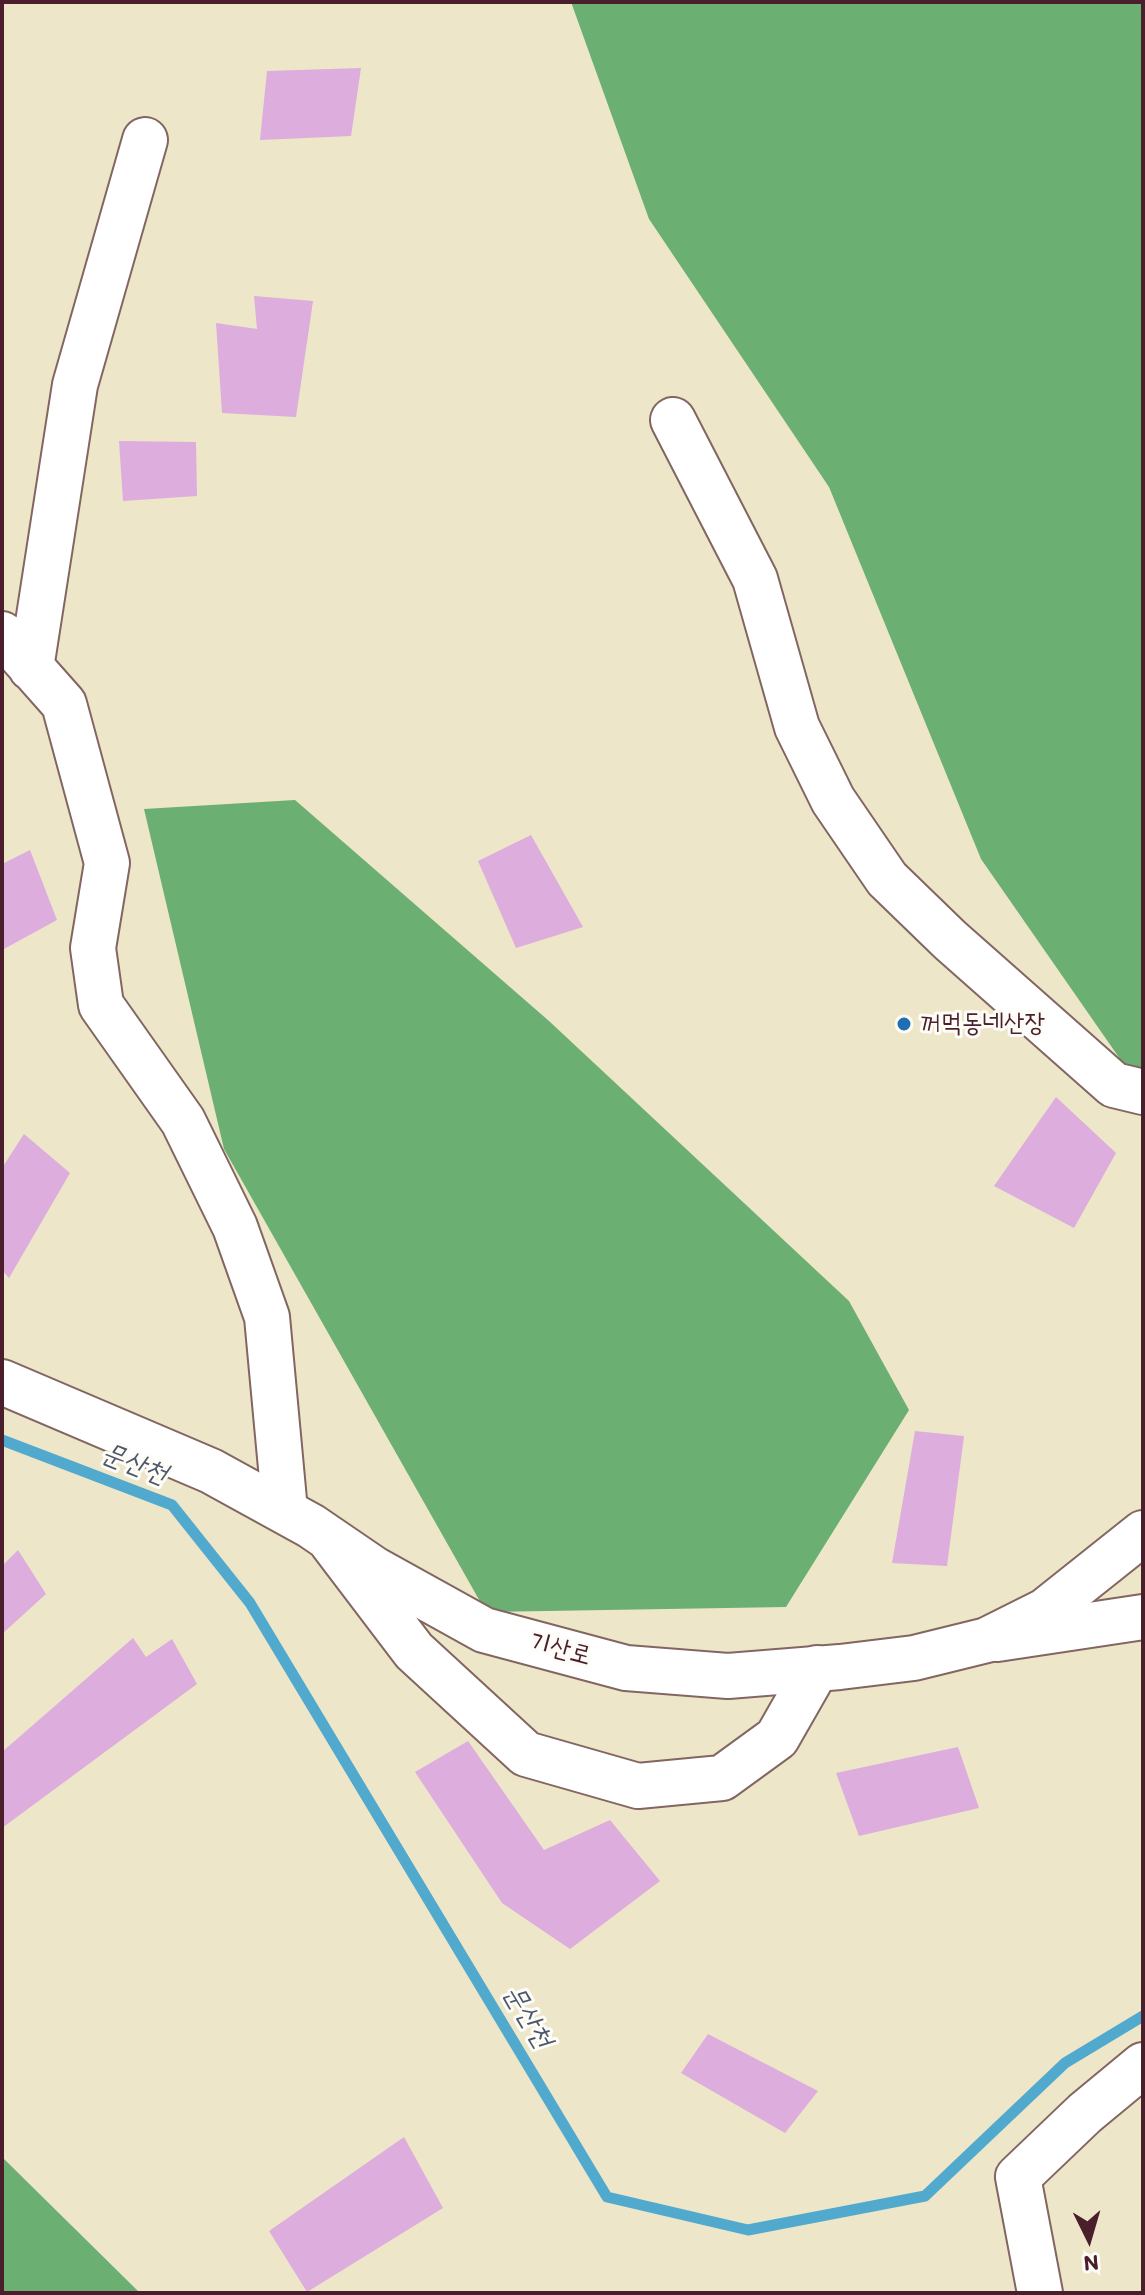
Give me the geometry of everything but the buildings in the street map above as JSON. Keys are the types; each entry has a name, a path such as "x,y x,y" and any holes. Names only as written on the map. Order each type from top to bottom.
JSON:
{"main road":[{"path":"31,668 75,385 145,140"},
{"path":"673,420 755,579 797,727 833,800 887,879 950,940 1114,1085 1143,1092"},
{"path":"2,634 64,704 107,863 93,948 101,1005 183,1121 235,1227 267,1317 285,1511"},
{"name":"기산로","path":"2,1382 211,1471 285,1511 374,1569 484,1630 626,1668 728,1676 914,1658 987,1640 1045,1611 1143,1533"},
{"path":"328,1537 414,1651 526,1754 638,1786 722,1778 777,1738 817,1668"},
{"path":"987,1640 1143,1617"},
{"path":"1040,2293 1018,2177 1085,2113 1143,2065"}],"green space":[{"path":"571,2 1143,2 1143,1092 981,859 829,487 649,219"},
{"path":"295,800 549,1021 849,1301 909,1410 786,1607 486,1612 224,1149 144,809"},
{"path":"3,2158 140,2293 2,2293"}],"waterway":[{"name":"문산천","path":"2,1440 172,1505 250,1603 607,2197 748,2230 925,2196 1065,2063 1143,2016"}],"place":[{"name":"꺼먹동네산장","path":"904,1024"}]}
